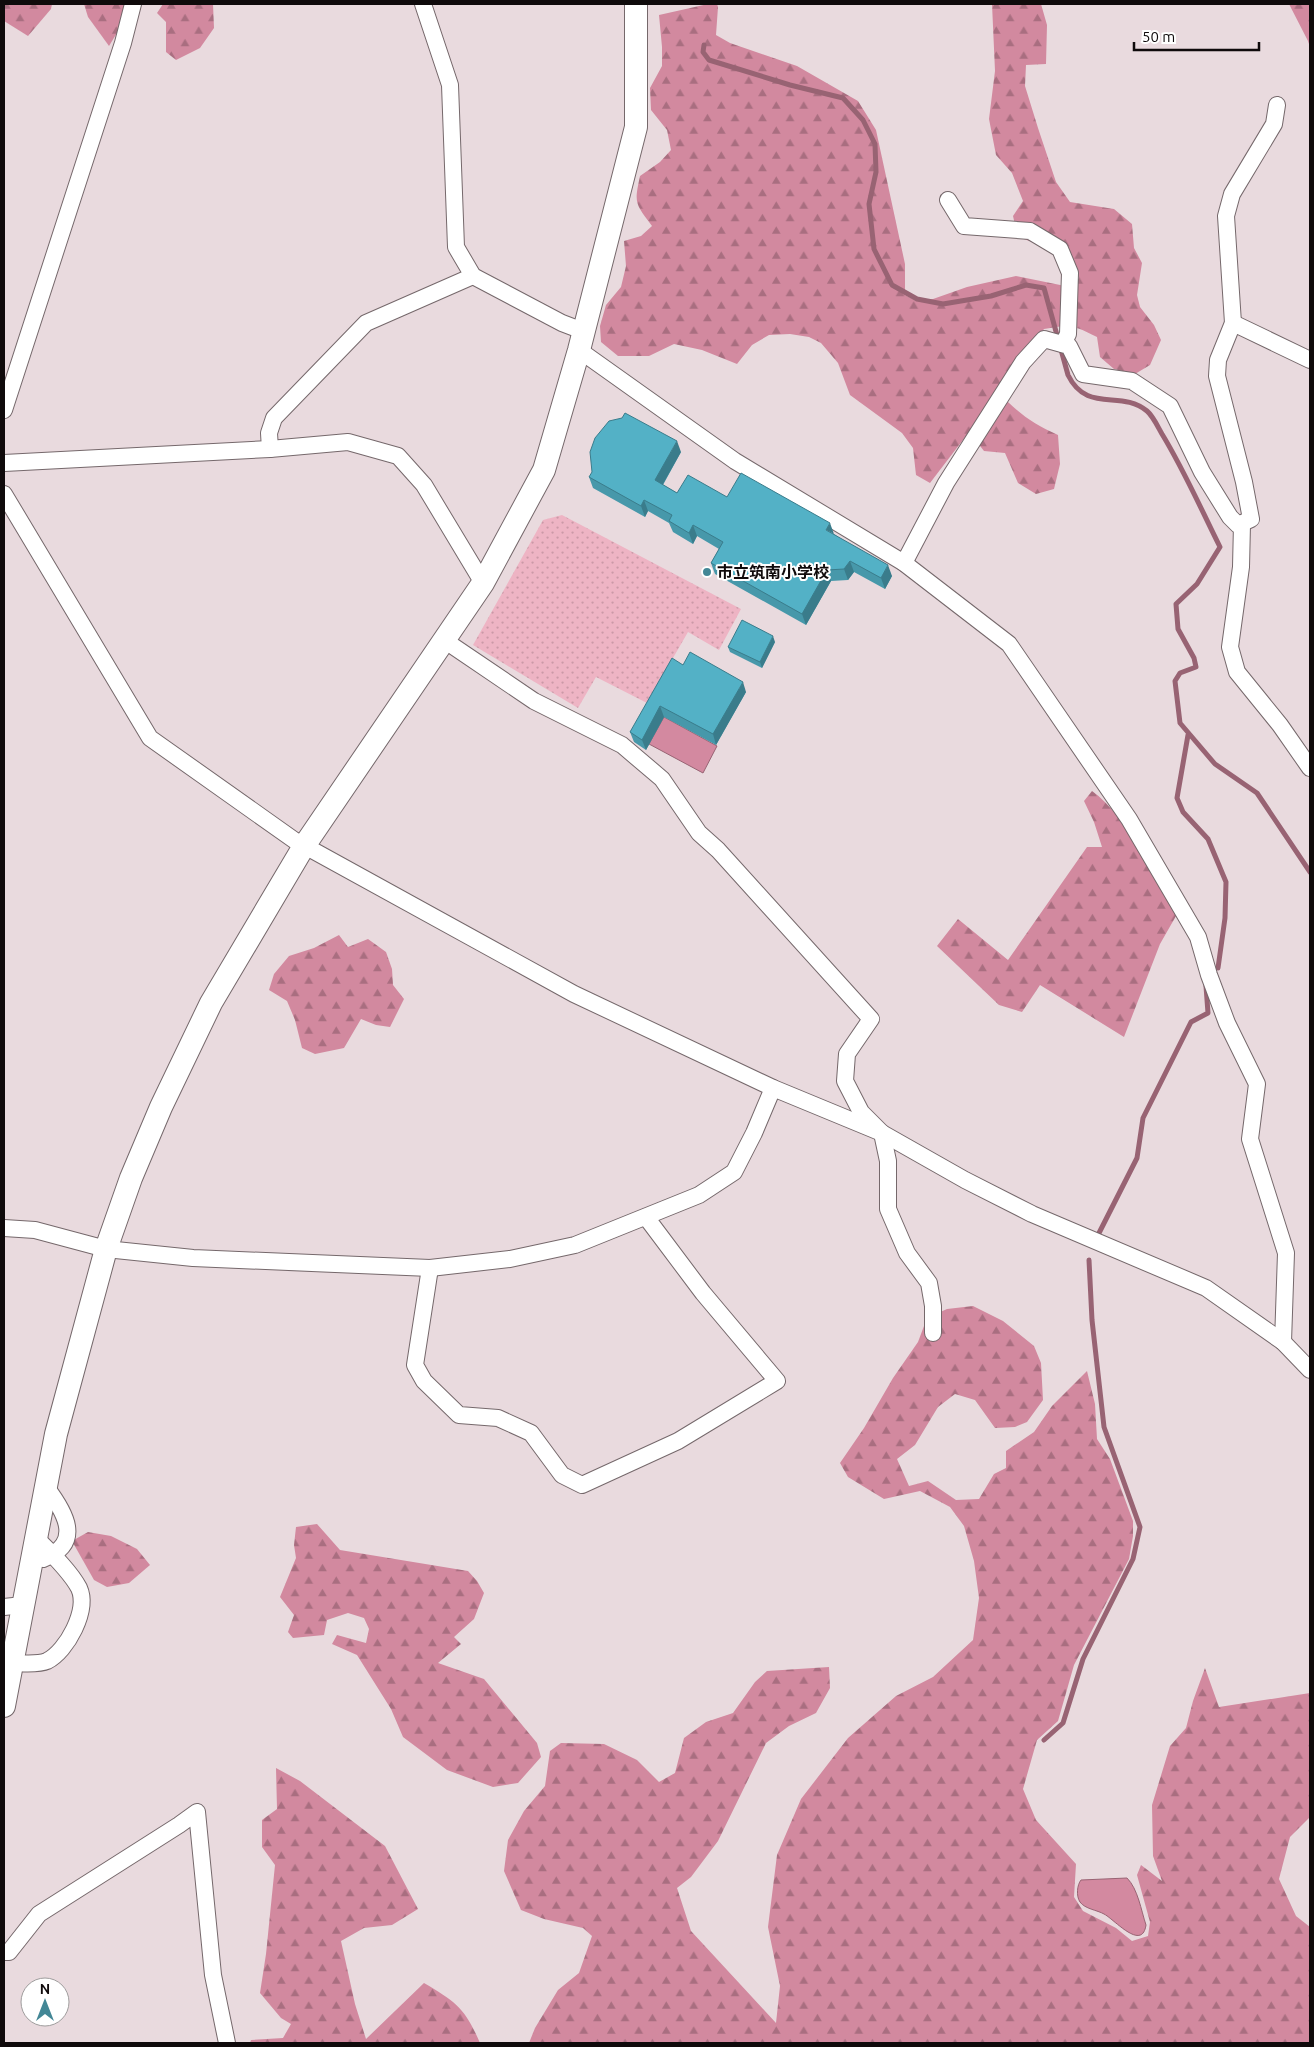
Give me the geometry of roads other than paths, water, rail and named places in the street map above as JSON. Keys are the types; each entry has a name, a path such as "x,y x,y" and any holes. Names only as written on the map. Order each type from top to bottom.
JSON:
{"street":[{"path":"4,410 123,43 133,4"},
{"path":"423,4 450,85 456,247 473,276 562,323 735,461 904,563 1009,644 1130,819 1198,938 1208,975 1227,1023 1257,1084 1250,1139 1286,1254 1283,1342"},
{"path":"4,1706 12,1663 14,1606 31,1564 56,1434 106,1249 131,1178 161,1107 211,1003 304,846 483,583 544,470 581,340 636,126 636,4"},
{"path":"904,563 946,484 1022,362 1044,338 1069,346 1083,374 1132,381 1170,406 1202,472 1230,517 1238,526 1251,519 1244,482 1217,376 1218,360 1233,324 1226,216 1232,194 1274,124 1277,105"},
{"path":"948,200 964,226 1030,231 1060,250 1070,273 1068,334 1063,344"},
{"path":"270,449 268,432 274,418 366,323 473,276"},
{"path":"1233,324 1310,360"},
{"path":"4,462 270,449 348,442 398,456 424,485 483,583"},
{"path":"4,494 150,738 304,846 404,899 574,994 773,1088 882,1133 965,1180 1032,1214 1206,1288 1283,1342 1310,1370"},
{"path":"1242,524 1241,567 1230,647 1237,672 1280,725 1310,768"},
{"path":"444,640 534,701 622,745 662,779 698,833 718,850 871,1019 847,1054 845,1081 861,1112 882,1133 888,1161 888,1209 906,1253 929,1283 933,1306 933,1333"},
{"path":"4,1228 35,1230 106,1249 192,1258 430,1268 510,1259 574,1245 699,1195 734,1172 754,1133 773,1088"},
{"path":"430,1268 415,1365 424,1382 459,1415 498,1418 531,1434 562,1475 582,1486 678,1441 777,1382 703,1293 646,1217"},
{"path":"31,1564 60,1550 67,1532 66,1515 46,1487"},
{"path":"12,1663 46,1662 60,1651 76,1625 80,1606 80,1590 53,1555 36,1538"},
{"path":"4,1952 9,1952 39,1914 179,1826 198,1812 213,1975 227,2043"}],"waterway":[{"path":"704,45 703,52 709,60 790,85 843,98 863,120 875,144 876,172 869,204 874,249 892,285 917,299 943,304 991,296 1026,285 1044,288 1068,375 1076,387 1094,398 1137,405 1151,416 1178,462 1220,547 1197,584 1176,604 1178,629 1194,658 1196,667 1180,673 1175,681 1180,723 1215,764 1257,793 1310,872"},
{"path":"1188,735 1177,798 1183,812 1208,839 1226,882 1225,918 1218,968"},
{"path":"1098,1235 1137,1158 1143,1118 1191,1022 1208,1013 1206,986"},
{"path":"1044,1740 1063,1723 1083,1659 1133,1559 1140,1527 1104,1427 1092,1320 1089,1260"}],"place":[{"name":"市立筑南小学校","path":"707,572"}]}
